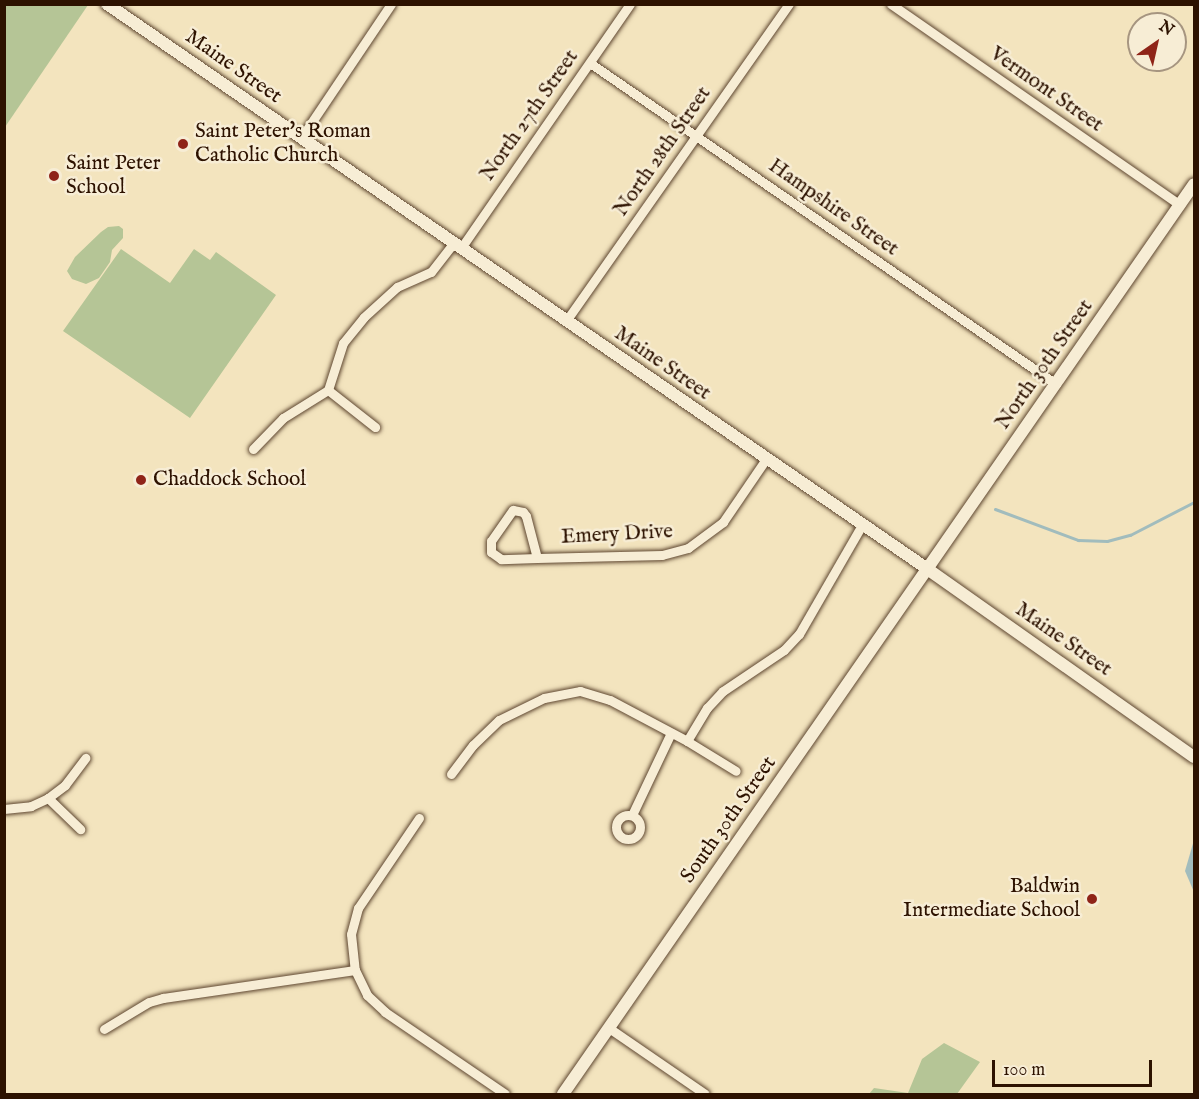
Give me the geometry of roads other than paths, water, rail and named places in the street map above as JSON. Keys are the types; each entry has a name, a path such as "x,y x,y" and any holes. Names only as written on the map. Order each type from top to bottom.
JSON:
{"street":[{"name":"Maine Street","path":"107,4 926,568 1194,757"},
{"path":"301,138 391,4"},
{"name":"North 27th Street","path":"328,390 338,354 351,331 375,305 397,287 430,272 457,246 630,4"},
{"name":"North 28th Street","path":"566,321 789,4"},
{"name":"Vermont Street","path":"891,4 1180,205"},
{"name":"Hampshire Street","path":"590,63 1056,384"},
{"name":"North 30th Street","path":"926,568 1194,184"},
{"path":"253,449 283,418 328,390 375,427"},
{"name":"Emery Drive","path":"537,558 526,516 523,512 513,510 491,541 491,552 501,559 662,555 688,548 723,522 766,459"},
{"path":"687,741 707,708 718,696 784,650 799,634 862,525"},
{"name":"South 30th Street","path":"563,1095 926,568"},
{"path":"451,774 473,745 499,720 521,708 563,693 580,692 602,697 687,741 736,771"},
{"path":"632,815 670,733"},
{"path":"4,809 31,806 48,798 65,785 85,758"},
{"path":"48,798 80,829"},
{"path":"419,818 358,908 351,934 355,970 367,995 381,1008 505,1095"},
{"path":"104,1029 131,1011 163,998 355,970"},
{"path":"609,1028 705,1095"}],"water":[{"path":"1194,840 1194,892 1185,871"}],"waterway":[{"path":"995,509 1078,540 1107,541 1130,535 1194,502"}],"place":[{"name":"Saint Peter's Roman Catholic Church","path":"183,144"},
{"name":"Saint Peter School","path":"54,176"},
{"name":"Chaddock School","path":"141,480"},
{"name":"Baldwin Intermediate School","path":"1092,899"}]}
